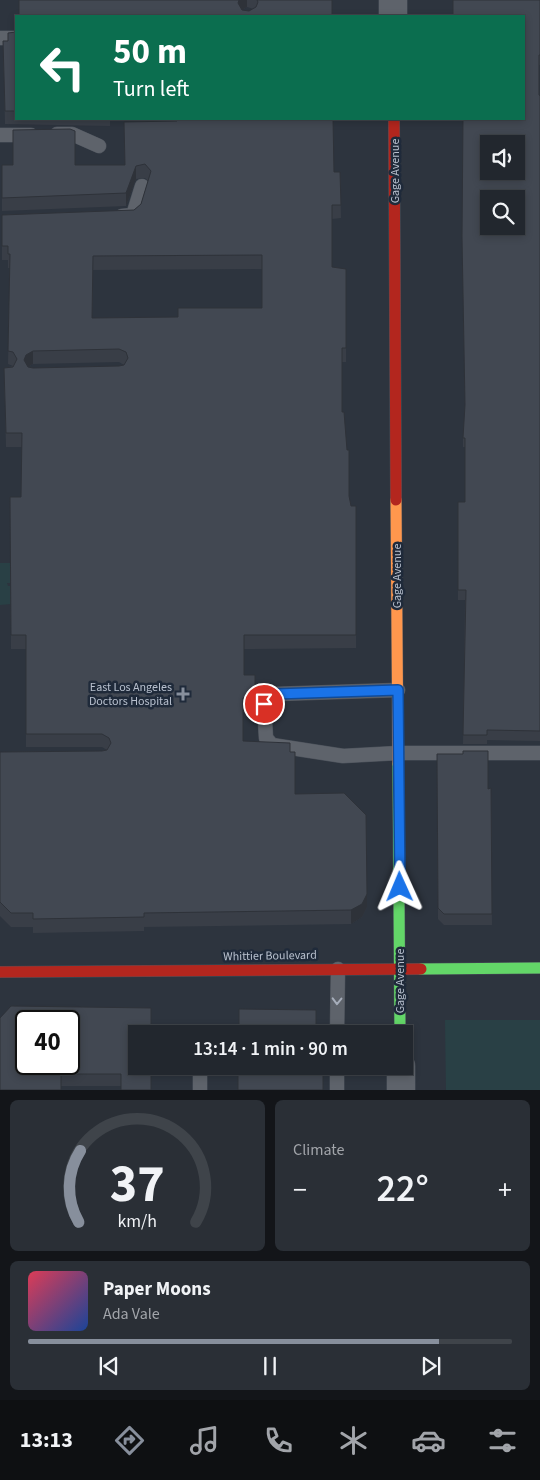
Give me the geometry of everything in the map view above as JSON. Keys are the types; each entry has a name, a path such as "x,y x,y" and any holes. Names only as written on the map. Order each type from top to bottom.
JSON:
{"street":[{"path":"393,0 393,15"},
{"name":"Gage Avenue","path":"394,120 400,1025"},
{"name":"Whittier Boulevard","path":"0,972 540,968"},
{"path":"400,1075 401,1090"}],"lane":[{"path":"0,38 15,38"},
{"path":"0,136 72,134 99,146"},
{"path":"108,217 133,215 142,186"},
{"path":"398,690 282,693 270,697 264,704 266,738 268,742 343,756 398,753 540,753"},
{"path":"337,1025 338,969"},
{"path":"200,1075 200,1090"},
{"path":"336,1075 337,1090"}],"green space":[{"path":"0,563 11,563 11,583 7,583 8,586 11,586 11,604 0,605"},
{"path":"445,1020 540,1020 540,1090 446,1090"}],"building":[{"path":"19,0 239,0 238,3 242,10 249,11 256,7 257,0 332,0 332,15 19,15"},
{"path":"453,0 540,0 540,731 487,730 487,735 463,735 466,590 458,590 458,502 465,502 465,438 463,438 465,405 462,237 463,120 525,120 525,15 453,15"},
{"path":"15,32 15,111 5,111 3,41 8,41 8,33"},
{"path":"333,120 334,172 340,172 341,205 332,205 332,267 346,269 346,348 342,348 342,412 344,412 347,450 349,450 349,496 351,506 356,506 356,635 244,635 244,675 255,675 255,698 243,698 243,741 290,743 290,752 295,752 295,794 344,793 366,815 367,894 362,904 351,910 144,913 144,917 33,919 33,913 11,913 0,902 0,752 102,751 107,750 111,743 109,738 102,734 26,734 26,635 11,635 10,497 21,497 22,433 6,433 4,368 13,367 17,359 13,352 8,351 10,254 8,254 8,246 2,246 2,215 134,210 141,204 151,171 145,164 136,166 126,193 2,198 2,165 13,165 13,130 70,129 75,131 75,165 125,165 124,122","holes":["262,255 262,308 178,308 178,317 92,318 93,256","119,349 126,352 128,358 124,365 119,366 33,368 28,367 24,360 26,355 33,351"]},
{"path":"463,751 488,751 488,789 491,788 492,914 444,914 438,908 437,754 463,754"},
{"path":"11,1006 151,1008 151,1025 128,1025 128,1075 151,1075 151,1090 121,1090 121,1074 80,1074 80,1010 15,1010 15,1075 61,1075 61,1090 0,1090 0,1018"},
{"path":"239,1009 316,1010 316,1025 239,1025"},
{"path":"238,1075 323,1075 323,1090 238,1090"}],"traffic: fast":[{"path":"398,764 400,1025"},
{"path":"421,969 540,968"}],"traffic: slow":[{"path":"396,500 398,764"}],"traffic: jam":[{"path":"394,120 396,500"},
{"path":"0,972 421,969"}],"place":[{"name":"East Los Angeles Doctors Hospital","path":"183,694"}],"route":[{"path":"264,704 275,694 398,690 400,887"}]}
